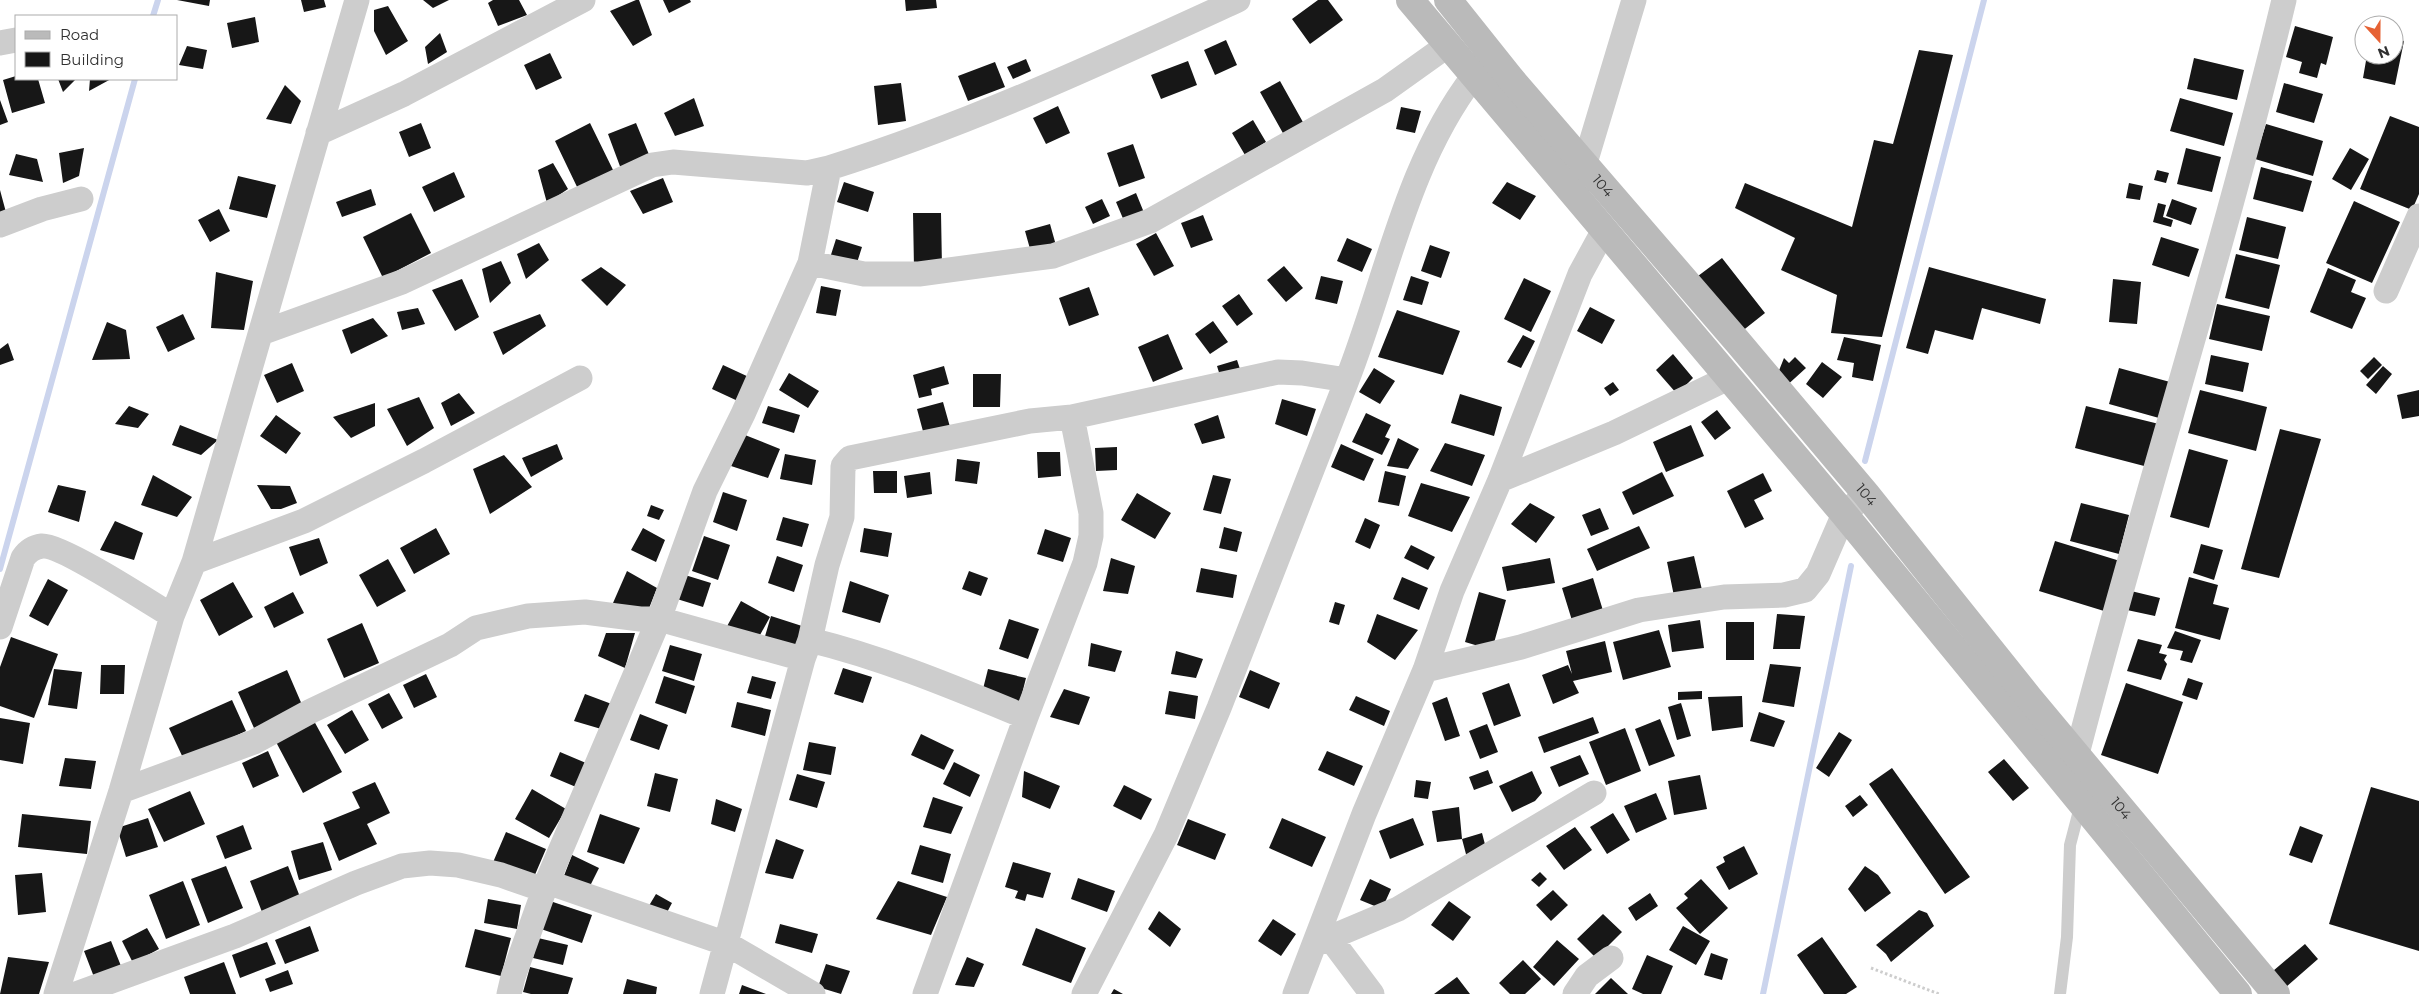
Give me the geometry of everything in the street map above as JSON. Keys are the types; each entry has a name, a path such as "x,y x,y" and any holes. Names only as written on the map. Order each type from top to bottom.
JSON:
{"street":[{"path":"56,994 122,791 172,616 194,562 262,333 357,0"},
{"path":"318,133 404,94 583,0"},
{"path":"262,333 402,282 652,165 673,162 807,173 829,168 961,120 1138,46 1238,0"},
{"path":"1410,0 1473,77 1578,197 1844,514 2238,994"},
{"name":"104","path":"1448,0 1511,79 1585,163 1866,494 2077,754 2264,990"},
{"path":"1578,197 1585,163 1634,0"},
{"path":"2077,754 2103,654 2253,129 2284,0"},
{"path":"0,43 15,40"},
{"path":"810,263 864,274 919,274 1053,256 1150,221 1385,90 1448,45"},
{"path":"1084,994 1166,835 1219,708 1347,380 1420,166 1461,94 1473,77"},
{"path":"509,994 545,886 659,619 705,491 743,414 810,263 829,168"},
{"path":"0,225 42,209 81,199"},
{"path":"2386,291 2419,216"},
{"path":"1295,994 1322,941 1364,814 1425,670 1452,591 1500,480 1580,274 1604,230"},
{"path":"712,994 727,944 827,565 842,517 843,466 850,458 1030,421 1072,417 1278,372 1302,373 1347,380"},
{"path":"194,562 304,521 424,461 580,378"},
{"path":"1500,480 1614,433 1728,378"},
{"path":"925,994 1026,717 1085,564 1091,536 1091,513 1072,417"},
{"path":"1425,670 1520,647 1639,610 1724,597 1784,595 1805,590 1818,574 1844,514 1866,494"},
{"path":"0,627 10,564 40,546 49,546 90,566 172,616"},
{"path":"122,791 254,742 311,711 450,645 476,628 528,616 585,612 640,619 659,619 806,649 850,650 907,670 1026,717"},
{"path":"1322,941 1398,909 1594,793"},
{"path":"76,994 235,936 356,883 402,866 430,863 458,865 545,886 727,944 813,994"},
{"path":"1322,941 1372,994"},
{"path":"1575,994 1587,976 1610,958"}],"lane":[{"path":"2060,994 2067,937 2070,844 2081,801"}],"path":[{"path":"1871,968 1939,994"}],"building":[{"path":"177,0 210,0 209,6"},
{"path":"301,0 324,0 326,7 304,12"},
{"path":"423,0 449,0 433,8"},
{"path":"493,0 519,0 527,15 498,26 488,3"},
{"path":"639,0 652,35 633,46 610,11"},
{"path":"663,0 690,0 691,2 669,13"},
{"path":"905,0 936,0 937,8 906,11"},
{"path":"1318,0 1328,0 1343,20 1310,44 1292,19"},
{"path":"388,6 408,41 386,55 374,31 374,10"},
{"path":"255,17 259,42 232,48 227,23"},
{"path":"2295,26 2333,37 2326,65 2321,63 2317,78 2299,73 2302,62 2286,57"},
{"path":"440,33 447,52 428,64 425,47"},
{"path":"1226,40 1237,65 1215,75 1204,50"},
{"path":"187,46 207,50 203,69 179,65"},
{"path":"1919,50 1953,55 1882,337 1831,333 1837,295 1781,270 1795,238 1735,208 1745,183 1852,227 1874,140 1893,144"},
{"path":"550,53 562,78 536,90 524,65"},
{"path":"2194,58 2244,70 2237,100 2187,89"},
{"path":"1026,59 1031,71 1013,79 1007,67"},
{"path":"1188,61 1197,85 1161,99 1151,75"},
{"path":"995,62 1005,87 968,101 958,76"},
{"path":"2365,65 2399,65 2395,85 2363,78"},
{"path":"15,76 15,80 38,80 45,103 12,113 3,80"},
{"path":"58,80 75,80 63,92"},
{"path":"90,80 109,80 89,91"},
{"path":"1280,81 1304,124 1284,135 1260,92"},
{"path":"901,83 906,121 878,125 874,86"},
{"path":"2284,83 2323,94 2314,123 2276,112"},
{"path":"285,85 301,101 291,124 266,119"},
{"path":"694,98 704,126 675,136 664,113"},
{"path":"2180,98 2233,113 2224,146 2170,131"},
{"path":"0,100 8,122 0,125"},
{"path":"1058,106 1070,133 1046,144 1033,118"},
{"path":"1401,107 1421,111 1415,133 1396,129"},
{"path":"2390,116 2419,127 2419,194 2412,210 2360,189"},
{"path":"1253,120 1266,142 1245,155 1232,133"},
{"path":"421,123 431,148 409,157 399,132"},
{"path":"590,123 615,174 579,191 555,141"},
{"path":"636,123 650,157 621,169 608,134"},
{"path":"2266,124 2323,141 2313,176 2255,159"},
{"path":"1133,144 1145,178 1119,187 1107,153"},
{"path":"84,148 79,176 63,183 59,153"},
{"path":"2186,148 2221,157 2212,192 2177,184"},
{"path":"2350,148 2369,159 2351,190 2332,179"},
{"path":"16,154 37,159 43,182 9,175"},
{"path":"553,163 568,189 547,203 538,170"},
{"path":"2261,167 2312,181 2303,212 2253,199"},
{"path":"2157,170 2169,173 2166,183 2154,180"},
{"path":"454,172 465,197 434,212 422,187"},
{"path":"238,176 276,185 267,218 229,209"},
{"path":"663,178 673,202 643,214 630,191"},
{"path":"844,182 874,192 868,212 837,202"},
{"path":"1507,182 1536,196 1520,220 1492,203"},
{"path":"2129,183 2143,186 2140,200 2126,198"},
{"path":"371,189 376,205 342,217 336,202"},
{"path":"0,190 7,216 0,217"},
{"path":"1136,193 1147,220 1127,228 1116,202"},
{"path":"1102,199 1110,216 1093,224 1085,207"},
{"path":"2172,199 2197,208 2191,225 2166,216"},
{"path":"2354,201 2400,222 2372,283 2326,263"},
{"path":"2158,203 2166,205 2163,217 2173,220 2171,227 2153,222"},
{"path":"219,209 230,231 210,242 198,220"},
{"path":"411,213 431,253 383,278 363,237"},
{"path":"913,213 941,213 942,267 914,268"},
{"path":"1203,215 1213,240 1191,248 1181,223"},
{"path":"2247,217 2286,227 2278,259 2239,250"},
{"path":"1050,224 1057,249 1032,256 1025,231"},
{"path":"1156,233 1174,266 1154,276 1136,244"},
{"path":"2161,237 2199,249 2189,277 2152,265"},
{"path":"1347,238 1372,249 1362,272 1337,261"},
{"path":"836,239 862,247 855,269 829,261"},
{"path":"539,243 549,260 526,279 517,254"},
{"path":"1430,245 1450,252 1441,278 1421,271"},
{"path":"2236,254 2280,265 2269,309 2225,298"},
{"path":"1722,258 1765,313 1741,332 1698,276"},
{"path":"501,261 511,283 490,303 482,269"},
{"path":"1284,266 1303,288 1286,302 1267,280"},
{"path":"601,267 626,285 607,306 581,280"},
{"path":"1929,267 2046,299 2040,324 1982,308 1973,340 1935,330 1928,354 1906,348"},
{"path":"2328,268 2356,280 2351,292 2366,298 2352,329 2310,312"},
{"path":"216,272 253,281 244,330 211,328"},
{"path":"1321,276 1343,281 1337,304 1315,299"},
{"path":"1411,276 1429,282 1422,305 1403,300"},
{"path":"1524,278 1551,291 1531,332 1504,319"},
{"path":"462,279 479,317 455,331 432,290"},
{"path":"2113,279 2141,282 2137,324 2109,322"},
{"path":"821,286 841,290 836,316 816,313"},
{"path":"1089,287 1099,315 1069,326 1059,298"},
{"path":"1239,294 1253,314 1237,326 1222,306"},
{"path":"2217,304 2270,316 2262,351 2209,339"},
{"path":"1590,307 1615,320 1602,344 1577,331"},
{"path":"418,308 425,324 402,330 397,312"},
{"path":"1397,310 1460,331 1443,375 1378,357"},
{"path":"183,314 195,339 168,352 156,327"},
{"path":"540,314 546,326 503,355 493,332"},
{"path":"373,318 388,336 351,354 342,330"},
{"path":"1213,321 1228,342 1210,354 1195,334"},
{"path":"107,322 126,330 130,359 92,360"},
{"path":"1168,334 1183,369 1153,382 1138,347"},
{"path":"1523,335 1535,341 1521,368 1507,362"},
{"path":"1844,337 1881,345 1873,381 1852,377 1854,363 1837,360"},
{"path":"8,343 14,360 0,365 0,349"},
{"path":"1673,354 1693,378 1677,394 1656,370"},
{"path":"2211,355 2249,363 2243,392 2205,384"},
{"path":"1795,357 1806,368 1784,388 1776,378 1784,358 1789,363"},
{"path":"2374,357 2382,365 2368,379 2360,371"},
{"path":"1237,360 1241,372 1221,379 1217,366"},
{"path":"1822,362 1842,377 1823,398 1806,384"},
{"path":"292,363 304,391 277,403 264,375"},
{"path":"723,365 751,378 740,402 712,389"},
{"path":"944,366 949,384 931,389 932,395 919,398 913,375"},
{"path":"2383,366 2392,374 2376,394 2366,385"},
{"path":"1374,368 1395,381 1380,404 1359,392"},
{"path":"2119,368 2170,382 2159,418 2109,404"},
{"path":"789,373 819,391 808,408 779,390"},
{"path":"973,374 1001,374 1000,407 973,407"},
{"path":"1613,382 1619,390 1610,396 1604,388"},
{"path":"2200,390 2267,407 2256,451 2188,433"},
{"path":"2419,390 2419,416 2402,419 2397,395"},
{"path":"459,393 475,413 451,426 441,403"},
{"path":"1460,394 1502,407 1494,436 1451,423"},
{"path":"419,397 434,428 407,446 387,409"},
{"path":"1282,399 1316,409 1307,436 1275,424"},
{"path":"943,402 950,427 924,435 917,409"},
{"path":"375,403 375,426 351,438 333,417"},
{"path":"129,406 149,414 138,428 115,424"},
{"path":"768,406 800,415 794,433 762,423"},
{"path":"2086,406 2159,424 2148,467 2075,448"},
{"path":"1717,410 1731,428 1715,440 1701,422"},
{"path":"1366,413 1391,425 1385,437 1390,439 1382,455 1352,442"},
{"path":"276,415 301,433 286,454 260,436"},
{"path":"1218,415 1225,438 1202,444 1194,424"},
{"path":"180,425 218,440 201,455 172,445"},
{"path":"1691,425 1704,456 1666,472 1653,442"},
{"path":"2280,429 2321,439 2279,578 2241,569"},
{"path":"745,435 780,449 768,478 731,466"},
{"path":"1398,438 1419,449 1408,469 1387,466"},
{"path":"1445,443 1485,455 1472,486 1430,471"},
{"path":"557,444 563,459 531,477 522,458"},
{"path":"1341,444 1374,459 1364,481 1331,467"},
{"path":"1117,447 1117,470 1096,471 1095,448"},
{"path":"2189,449 2228,460 2209,528 2170,517"},
{"path":"1037,452 1060,452 1061,476 1038,478"},
{"path":"785,454 816,460 812,485 780,479"},
{"path":"504,455 532,487 490,514 473,469"},
{"path":"957,459 980,462 977,484 955,481"},
{"path":"873,471 897,471 897,493 874,493"},
{"path":"1385,471 1406,476 1399,506 1378,502"},
{"path":"930,472 932,494 907,498 904,476"},
{"path":"1662,472 1674,496 1633,515 1622,492"},
{"path":"1763,473 1772,491 1754,500 1764,519 1745,528 1727,491"},
{"path":"153,475 192,497 177,517 141,505"},
{"path":"1213,475 1231,479 1221,514 1203,510"},
{"path":"1421,483 1470,497 1452,532 1408,516"},
{"path":"58,485 86,491 79,522 48,512"},
{"path":"257,485 290,486 297,503 281,509 271,509"},
{"path":"723,492 747,500 737,531 713,522"},
{"path":"1137,493 1171,513 1155,539 1121,520"},
{"path":"1530,503 1555,517 1536,543 1511,524"},
{"path":"2081,503 2129,515 2119,554 2070,541"},
{"path":"651,505 664,510 659,520 647,516"},
{"path":"1600,508 1609,529 1591,536 1582,515"},
{"path":"783,517 809,524 802,547 776,540"},
{"path":"1365,518 1380,525 1370,549 1355,542"},
{"path":"115,521 143,533 134,560 100,550"},
{"path":"1639,526 1650,548 1597,571 1587,549"},
{"path":"1224,527 1242,532 1237,552 1219,548"},
{"path":"436,528 450,554 414,574 400,548"},
{"path":"643,528 665,540 656,562 631,550"},
{"path":"864,528 892,533 888,557 860,552"},
{"path":"1045,529 1071,538 1063,562 1037,554"},
{"path":"704,536 730,545 718,580 692,571"},
{"path":"319,538 328,563 300,576 289,547"},
{"path":"2055,541 2120,561 2104,611 2039,591"},
{"path":"2201,544 2223,550 2214,580 2193,573"},
{"path":"1411,545 1435,557 1428,570 1404,558"},
{"path":"777,556 803,565 794,592 768,583"},
{"path":"1694,556 1702,590 1674,596 1667,562"},
{"path":"1111,558 1135,566 1128,594 1103,591"},
{"path":"1550,558 1555,583 1507,591 1502,567"},
{"path":"388,559 406,591 377,607 359,575"},
{"path":"1201,568 1237,575 1233,598 1196,592"},
{"path":"627,571 657,588 646,616 613,603"},
{"path":"969,571 988,578 981,596 962,589"},
{"path":"685,575 711,583 703,607 677,599"},
{"path":"1402,577 1428,588 1419,610 1393,599"},
{"path":"2189,577 2218,585 2213,604 2229,608 2220,640 2175,628"},
{"path":"1593,578 1605,617 1574,627 1562,588"},
{"path":"48,579 68,590 48,626 29,616"},
{"path":"850,581 889,595 880,623 842,612"},
{"path":"233,582 253,617 219,636 200,600"},
{"path":"2131,591 2160,598 2155,616 2127,610"},
{"path":"293,592 304,613 274,628 264,607"},
{"path":"1479,592 1506,600 1492,650 1465,642"},
{"path":"741,601 770,617 755,644 726,628"},
{"path":"1335,602 1345,605 1339,625 1329,622"},
{"path":"1377,614 1418,630 1395,660 1367,642"},
{"path":"1777,614 1805,616 1800,649 1773,649"},
{"path":"771,616 802,626 794,652 763,643"},
{"path":"1009,619 1039,629 1028,659 999,649"},
{"path":"1700,620 1704,648 1672,652 1668,625"},
{"path":"1726,622 1754,622 1754,660 1726,660"},
{"path":"362,623 379,663 344,678 327,639"},
{"path":"1659,630 1671,667 1623,680 1613,642"},
{"path":"2175,631 2201,640 2192,663 2180,660 2183,651 2167,648"},
{"path":"606,633 635,633 625,668 598,656"},
{"path":"11,637 58,654 34,718 0,706 0,667"},
{"path":"2138,639 2162,645 2159,653 2167,655 2164,660 2167,664 2161,680 2127,671"},
{"path":"1605,641 1612,672 1573,681 1579,693 1553,704 1542,675 1568,665 1572,674 1566,651"},
{"path":"1091,643 1122,651 1115,672 1088,666"},
{"path":"670,645 702,654 694,681 662,671"},
{"path":"1176,651 1203,659 1196,678 1171,674"},
{"path":"1770,664 1801,667 1794,707 1762,702"},
{"path":"101,665 125,665 124,694 100,694"},
{"path":"843,668 872,677 863,703 834,694"},
{"path":"54,669 82,672 77,709 48,705"},
{"path":"988,669 1026,678 1020,702 982,693"},
{"path":"287,670 303,707 254,728 238,692"},
{"path":"1250,670 1280,683 1269,709 1239,697"},
{"path":"426,674 437,697 414,708 403,685"},
{"path":"664,676 695,686 686,714 655,703"},
{"path":"752,676 776,682 771,699 747,693"},
{"path":"2188,678 2203,683 2197,700 2182,695"},
{"path":"1509,683 1521,716 1494,726 1482,693"},
{"path":"2126,683 2183,702 2158,774 2101,755"},
{"path":"1064,689 1090,697 1079,725 1050,717"},
{"path":"1169,691 1198,696 1195,719 1165,714"},
{"path":"1702,691 1702,699 1678,700 1678,692"},
{"path":"389,693 403,718 382,729 368,704"},
{"path":"585,694 617,706 608,731 574,721"},
{"path":"1356,696 1390,711 1384,726 1349,710"},
{"path":"1742,696 1743,727 1712,731 1708,697"},
{"path":"1447,697 1460,736 1445,741 1432,703"},
{"path":"232,700 246,731 184,760 169,728"},
{"path":"737,702 771,710 765,736 731,727"},
{"path":"1681,703 1691,736 1677,740 1668,707"},
{"path":"352,710 369,740 345,754 327,725"},
{"path":"1759,712 1785,721 1774,747 1750,741"},
{"path":"640,714 668,725 659,750 630,740"},
{"path":"1593,717 1599,733 1544,753 1538,737"},
{"path":"0,718 30,723 23,764 0,760"},
{"path":"1660,719 1675,756 1649,766 1635,729"},
{"path":"314,721 342,772 303,793 276,742"},
{"path":"1487,724 1498,752 1480,759 1469,731"},
{"path":"1625,728 1641,771 1606,785 1589,742"},
{"path":"1839,732 1852,740 1829,777 1816,768"},
{"path":"921,734 954,750 944,770 911,755"},
{"path":"809,742 836,747 831,775 803,770"},
{"path":"268,751 279,776 253,788 242,763"},
{"path":"1327,751 1363,766 1354,786 1318,770"},
{"path":"560,752 586,763 576,787 550,776"},
{"path":"1580,755 1589,774 1559,787 1550,767"},
{"path":"65,758 96,761 91,789 59,786"},
{"path":"2004,759 2029,788 2013,801 1988,772"},
{"path":"954,762 980,775 970,797 943,784"},
{"path":"1892,768 1970,877 1945,894 1869,784"},
{"path":"1488,770 1493,783 1474,790 1469,777"},
{"path":"1024,771 1060,786 1050,809 1022,797"},
{"path":"1532,771 1542,793 1535,801 1512,812 1499,786"},
{"path":"655,773 678,779 670,812 647,806"},
{"path":"797,774 825,782 817,808 789,800"},
{"path":"1700,775 1707,809 1674,815 1668,781"},
{"path":"1416,780 1431,782 1428,799 1414,797"},
{"path":"375,782 390,813 367,824 377,844 339,861 323,823 360,808 352,792"},
{"path":"1124,785 1152,799 1141,820 1113,806"},
{"path":"2371,787 2419,801 2419,951 2329,924"},
{"path":"532,789 566,809 549,838 515,819"},
{"path":"190,791 205,824 164,842 148,809"},
{"path":"1656,793 1667,819 1636,833 1624,806"},
{"path":"1860,795 1868,805 1853,817 1845,806"},
{"path":"933,797 963,807 951,834 923,827"},
{"path":"716,799 742,809 735,832 711,824"},
{"path":"1459,807 1462,839 1437,842 1432,811"},
{"path":"1613,813 1630,840 1607,854 1590,827"},
{"path":"22,814 91,821 87,854 18,847"},
{"path":"600,814 640,828 624,864 587,852"},
{"path":"148,818 158,847 126,857 117,828"},
{"path":"1282,818 1326,837 1312,867 1269,848"},
{"path":"1413,818 1424,845 1390,859 1379,831"},
{"path":"1188,819 1226,834 1215,860 1177,845"},
{"path":"243,825 252,849 225,859 216,836"},
{"path":"2300,826 2323,835 2312,863 2289,855"},
{"path":"1575,827 1592,850 1564,870 1546,846"},
{"path":"506,832 546,849 531,884 491,867"},
{"path":"1482,833 1487,852 1467,858 1462,839"},
{"path":"776,839 804,850 793,879 765,873"},
{"path":"323,842 332,870 299,880 291,851"},
{"path":"920,845 951,854 943,883 911,874"},
{"path":"1744,846 1758,874 1729,890 1716,867 1725,862 1723,857"},
{"path":"572,855 599,868 586,894 562,881"},
{"path":"1013,862 1051,873 1043,898 1027,894 1025,901 1015,898 1018,891 1005,887"},
{"path":"226,866 243,908 208,923 191,879"},
{"path":"288,866 300,897 262,912 250,881"},
{"path":"1865,866 1878,875 1891,893 1865,912 1848,889"},
{"path":"1540,872 1547,879 1539,887 1531,880"},
{"path":"42,873 46,912 18,915 15,875"},
{"path":"1078,878 1115,891 1107,912 1071,899"},
{"path":"1370,879 1391,889 1382,909 1360,900"},
{"path":"1701,879 1728,908 1700,934 1676,908 1688,898 1684,894"},
{"path":"183,881 200,925 166,939 149,895"},
{"path":"898,881 947,897 931,935 876,919"},
{"path":"1553,890 1568,905 1551,921 1536,905"},
{"path":"1650,893 1658,906 1636,921 1628,908"},
{"path":"656,894 672,903 664,918 647,909"},
{"path":"488,899 521,905 517,929 484,923"},
{"path":"547,900 592,915 582,943 538,928"},
{"path":"1449,901 1471,917 1453,941 1431,925"},
{"path":"1919,910 1927,913 1934,926 1891,962 1886,954 1876,945"},
{"path":"1159,911 1181,929 1170,947 1148,929"},
{"path":"1603,914 1622,932 1596,958 1577,939"},
{"path":"1273,919 1296,934 1281,956 1258,941"},
{"path":"780,924 818,934 812,953 775,943"},
{"path":"310,926 319,951 285,964 275,940"},
{"path":"1683,926 1710,941 1696,965 1669,950"},
{"path":"147,928 159,949 133,963 122,941"},
{"path":"1036,928 1086,948 1071,983 1022,965"},
{"path":"475,929 511,938 501,976 465,967"},
{"path":"1822,937 1857,987 1846,994 1824,994 1797,955"},
{"path":"538,938 568,945 563,965 533,958"},
{"path":"1557,940 1579,959 1554,986 1533,967"},
{"path":"111,941 121,966 94,977 84,951"},
{"path":"267,942 276,964 240,978 232,955"},
{"path":"2305,944 2318,959 2286,987 2273,971"},
{"path":"1711,953 1728,959 1722,980 1704,975"},
{"path":"1647,955 1673,966 1661,994 1643,994 1632,989"},
{"path":"8,957 49,962 39,994 0,994"},
{"path":"967,957 984,964 974,987 955,985"},
{"path":"1523,960 1541,979 1525,994 1510,994 1499,983"},
{"path":"224,962 236,994 190,994 184,977"},
{"path":"826,964 850,971 841,994 818,987"},
{"path":"530,967 573,978 568,994 531,994 523,992"},
{"path":"288,970 293,984 270,992 265,979"},
{"path":"1457,977 1470,994 1434,994"},
{"path":"1611,978 1628,994 1595,994"},
{"path":"627,979 657,987 656,994 623,994"},
{"path":"742,985 766,994 739,994"},
{"path":"1114,989 1123,994 1111,994"}],"waterway":[{"path":"153,15 158,0"},
{"path":"1865,461 1984,0"},
{"path":"0,569 135,80"},
{"path":"1763,994 1851,566"}]}
